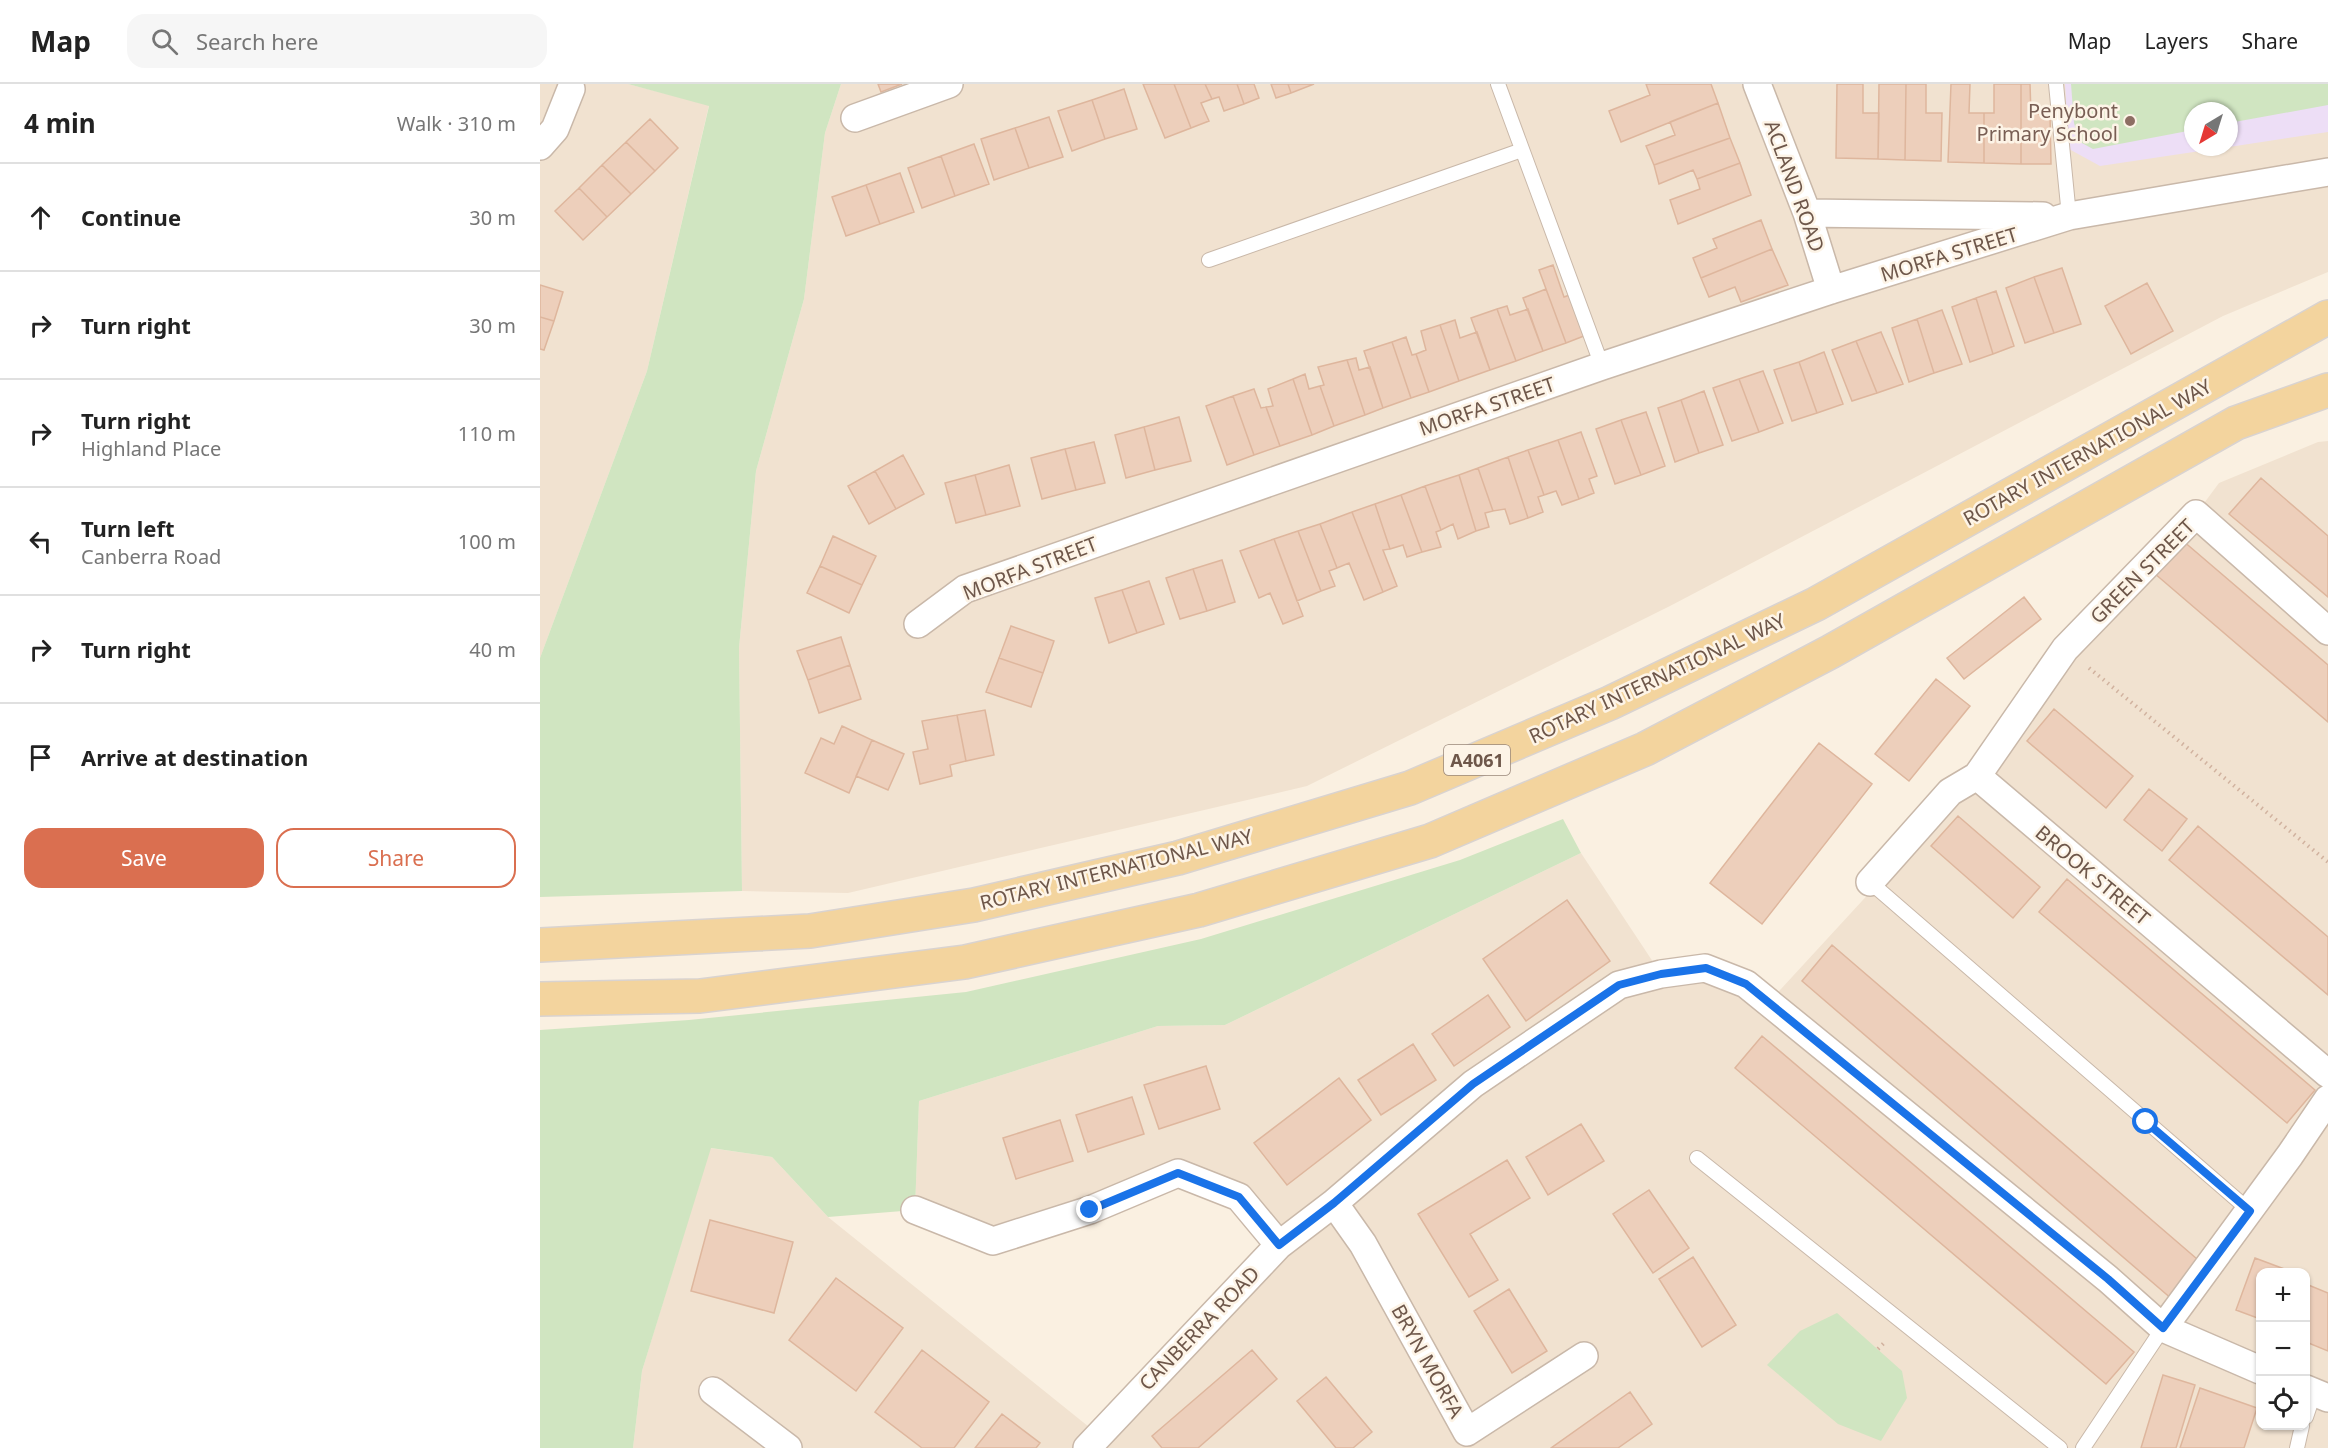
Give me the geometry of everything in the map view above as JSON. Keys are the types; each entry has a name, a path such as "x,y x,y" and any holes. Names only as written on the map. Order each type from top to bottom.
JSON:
{"main road":[{"name":"ROTARY INTERNATIONAL WAY","path":"540,945 810,931 974,905 1178,858 1410,788 1610,703 1816,604 2328,317"},
{"path":"540,999 700,996 965,962 1199,910 1430,841 1646,749 1830,652 2226,428 2291,401 2328,390"}],"street":[{"path":"855,118 949,84"},
{"name":"ACLAND ROAD","path":"1757,84 1807,213 1831,290"},
{"path":"540,146 555,129 571,89"},
{"name":"MORFA STREET","path":"918,624 965,589 1602,366 1831,290 2069,216 2328,172"},
{"name":"MORFA STREET","path":"1807,213 2069,216"},
{"name":"GREEN STREET","path":"2065,649 2196,514 2328,631"},
{"path":"1870,882 1950,792 1977,776 2065,649"},
{"name":"BROOK STREET","path":"1977,776 2328,1074"},
{"name":"CANBERRA ROAD","path":"1087,1448 1279,1245 1334,1203 1473,1084 1619,985 1661,974 1706,968 1746,984 2108,1279 2163,1328"},
{"path":"2256,1368 2163,1328 2250,1211 2328,1099"},
{"path":"915,1210 993,1241 1090,1210 1178,1173 1239,1197 1279,1245"},
{"name":"BRYN MORFA","path":"1334,1203 1363,1244 1466,1440 1584,1356"},
{"path":"713,1391 788,1448"}],"lane":[{"path":"1498,84 1602,366"},
{"path":"2056,84 2069,216"},
{"path":"1209,260 1522,150"},
{"path":"1870,882 2250,1211"},
{"path":"1697,1158 2060,1448"},
{"path":"2084,1448 2163,1328"},
{"path":"2297,1448 2301,1430"}],"path":[{"path":"2065,649 2328,862"}],"shaded area":[{"path":"540,84 628,84 709,105 647,371 540,658"},
{"path":"841,84 2328,84 2328,272 2223,316 1670,606 1307,786 848,893 742,891 739,648 756,471 804,299 825,133"},
{"name":"Penybont Primary School","path":"2065,84 2328,84 2328,132 2238,146 2238,102 2184,102 2184,153 2100,166 2069,149"},
{"path":"2328,441 2328,1448 633,1448 642,1371 710,1148 772,1157 828,1217 1099,1435 1279,1245 1239,1197 1178,1173 993,1241 915,1210 919,1101 1158,1026 1225,1025 1581,853 1661,974 1705,968 1769,1002 1977,776 2065,649 2196,514 2219,483 2318,442"}],"green space":[{"path":"628,84 841,84 825,133 804,299 756,471 739,648 742,891 540,897 540,658 647,371 709,106"},
{"name":"Penybont Primary School","path":"2071,84 2328,84 2328,105 2238,121 2238,102 2184,102 2184,132 2093,149 2080,142 2074,123"},
{"path":"1563,819 1581,853 1225,1025 1158,1026 919,1101 915,1210 828,1217 772,1157 711,1148 642,1371 633,1448 540,1448 540,1030 689,1020 966,992 1201,939 1460,860"},
{"path":"1837,1313 1902,1371 1907,1398 1881,1441 1838,1424 1767,1365 1800,1331"}],"building":[{"path":"878,84 902,84 881,92"},
{"path":"1143,84 1174,84 1191,128 1165,138"},
{"path":"1174,84 1205,84 1212,99 1201,103 1209,121 1191,128"},
{"path":"1205,84 1237,84 1244,104 1224,111 1219,97 1212,99"},
{"path":"1237,84 1254,84 1259,98 1244,104"},
{"path":"1271,84 1288,84 1291,93 1276,98"},
{"path":"1288,84 1314,84 1291,93"},
{"path":"1646,84 1711,84 1718,103 1621,142 1609,111 1650,95"},
{"path":"1837,84 1863,84 1863,113 1879,113 1878,159 1836,158"},
{"path":"1879,84 1906,84 1905,160 1878,159"},
{"path":"1906,84 1926,84 1926,113 1942,113 1941,161 1905,160"},
{"path":"1951,84 1970,84 1969,113 1984,113 1984,163 1948,162"},
{"path":"1994,84 2021,84 2021,164 1984,163 1984,113 1994,113"},
{"path":"2021,84 2030,84 2031,114 2050,114 2051,164 2021,164"},
{"path":"1124,89 1137,129 1105,139 1092,100"},
{"path":"1092,100 1105,139 1072,151 1058,111"},
{"path":"1718,103 1730,138 1654,165 1646,146 1675,135 1670,122"},
{"path":"1049,117 1063,157 1029,168 1015,128"},
{"path":"650,119 678,148 655,171 626,142"},
{"path":"1015,128 1029,168 994,180 981,139"},
{"path":"1730,138 1740,163 1697,179 1693,170 1659,184 1654,165"},
{"path":"626,142 655,171 631,194 602,165"},
{"path":"974,144 989,184 955,196 941,156"},
{"path":"941,156 955,196 922,208 908,168"},
{"path":"1740,163 1751,195 1678,224 1670,200 1700,189 1697,179"},
{"path":"602,165 631,194 607,217 579,188"},
{"path":"900,173 914,212 880,224 866,185"},
{"path":"866,185 880,224 846,236 832,197"},
{"path":"579,188 607,217 583,240 555,211"},
{"path":"1761,220 1772,249 1701,278 1693,258 1717,248 1713,239"},
{"path":"1772,249 1788,285 1741,302 1735,287 1709,297 1701,278"},
{"path":"1553,265 1564,297 1575,293 1589,334 1566,343 1539,270"},
{"path":"2062,268 2081,324 2054,333 2034,277"},
{"path":"2034,277 2054,333 2025,343 2006,288"},
{"path":"2147,283 2173,331 2131,354 2105,306"},
{"path":"540,285 563,292 554,321 540,317"},
{"path":"1546,289 1566,343 1543,351 1523,298"},
{"path":"1996,291 2014,346 1993,354 1976,298"},
{"path":"1976,298 1993,354 1970,362 1952,307"},
{"path":"1507,306 1510,315 1528,309 1543,351 1516,361 1497,309"},
{"path":"1497,309 1516,361 1490,370 1471,318"},
{"path":"1942,310 1962,364 1934,373 1917,319"},
{"path":"540,317 554,321 544,350 540,349"},
{"path":"1917,319 1934,373 1909,382 1892,328"},
{"path":"1455,320 1460,338 1477,332 1490,370 1459,381 1440,325"},
{"path":"1440,325 1459,381 1429,392 1416,354 1426,350 1421,331"},
{"path":"1881,332 1903,384 1877,393 1856,341"},
{"path":"1406,337 1412,355 1416,354 1429,392 1411,398 1392,342"},
{"path":"1856,341 1877,393 1852,401 1832,350"},
{"path":"1392,342 1411,398 1383,408 1364,351"},
{"path":"1824,352 1843,404 1817,413 1799,362"},
{"path":"1356,358 1359,370 1370,367 1383,408 1365,415 1347,360"},
{"path":"1347,360 1365,415 1334,426 1320,386 1324,385 1318,367"},
{"path":"1799,362 1817,413 1792,421 1774,370"},
{"path":"1763,371 1783,423 1759,432 1739,379"},
{"path":"1305,374 1309,389 1320,386 1334,426 1312,435 1293,379"},
{"path":"1293,379 1312,435 1280,446 1266,407 1273,406 1268,389"},
{"path":"1739,379 1759,432 1732,441 1713,388"},
{"path":"1254,389 1261,408 1266,407 1280,446 1254,455 1233,396"},
{"path":"1704,391 1723,445 1699,453 1681,400"},
{"path":"1233,396 1254,455 1227,465 1206,406"},
{"path":"1681,400 1699,453 1675,462 1658,408"},
{"path":"1646,412 1665,466 1641,475 1621,420"},
{"path":"1179,417 1191,461 1155,470 1144,427"},
{"path":"1621,420 1641,475 1615,484 1596,429"},
{"path":"1144,427 1155,470 1126,478 1115,435"},
{"path":"1581,432 1597,476 1589,479 1594,493 1579,499 1558,440"},
{"path":"1558,440 1579,499 1562,505 1556,491 1544,495 1528,450"},
{"path":"1094,442 1105,483 1076,490 1065,449"},
{"path":"1065,449 1076,490 1042,499 1031,458"},
{"path":"1528,450 1544,495 1538,497 1543,512 1528,518 1508,457"},
{"path":"903,455 924,494 896,509 875,471"},
{"path":"1508,457 1528,518 1510,524 1505,509 1493,511 1478,468"},
{"path":"1009,465 1020,506 986,515 975,475"},
{"path":"1478,468 1493,511 1485,513 1489,527 1476,531 1459,475"},
{"path":"875,471 896,509 869,524 848,486"},
{"path":"975,475 986,515 956,523 945,483"},
{"path":"1459,475 1476,531 1458,539 1453,524 1441,530 1425,486"},
{"path":"2261,478 2328,536 2328,597 2229,514"},
{"path":"1425,486 1441,530 1436,532 1441,547 1422,552 1401,495"},
{"path":"1401,495 1422,552 1407,557 1403,545 1390,549 1375,504"},
{"path":"1375,504 1390,549 1383,550 1397,586 1383,592 1352,512"},
{"path":"1352,512 1383,592 1364,600 1349,563 1337,568 1320,524"},
{"path":"1320,524 1337,568 1329,571 1335,586 1321,591 1298,531"},
{"path":"1298,531 1321,591 1297,601 1274,539"},
{"path":"833,536 876,556 862,585 820,566"},
{"path":"1274,539 1303,616 1283,624 1270,593 1259,598 1240,551"},
{"path":"2182,540 2328,665 2328,722 2154,573"},
{"path":"1222,560 1235,602 1207,611 1193,569"},
{"path":"820,566 862,585 849,613 807,593"},
{"path":"1193,569 1207,611 1180,619 1166,578"},
{"path":"1149,581 1164,624 1137,633 1122,590"},
{"path":"1122,590 1137,633 1109,643 1095,598"},
{"path":"2024,597 2041,619 1964,679 1947,658"},
{"path":"1011,626 1054,641 1043,673 999,658"},
{"path":"841,637 850,665 808,680 797,651"},
{"path":"999,658 1043,673 1031,707 986,692"},
{"path":"850,665 861,699 819,713 808,680"},
{"path":"1936,679 1970,706 1909,781 1875,754"},
{"path":"2054,709 2133,776 2106,808 2027,741"},
{"path":"985,710 994,755 966,761 957,715"},
{"path":"957,715 966,761 950,765 952,776 920,784 913,752 928,749 922,721"},
{"path":"842,726 872,740 849,793 805,773 821,738 834,744"},
{"path":"872,740 904,754 888,790 856,776"},
{"path":"1819,743 1872,784 1762,924 1710,883"},
{"path":"2149,789 2187,819 2162,851 2124,820"},
{"path":"1958,816 2040,887 2013,918 1931,846"},
{"path":"2198,826 2328,937 2328,995 2169,860"},
{"path":"2067,879 2315,1090 2287,1123 2039,912"},
{"path":"1567,900 1610,961 1526,1021 1483,959"},
{"path":"1832,945 2204,1265 2173,1300 1802,981"},
{"path":"1488,995 1510,1027 1454,1066 1432,1034"},
{"path":"1762,1036 2134,1352 2106,1384 1735,1068"},
{"path":"1413,1044 1436,1080 1381,1115 1358,1080"},
{"path":"1206,1066 1220,1109 1159,1129 1144,1085"},
{"path":"1339,1078 1371,1120 1287,1185 1254,1143"},
{"path":"1132,1097 1144,1134 1088,1152 1076,1115"},
{"path":"1060,1120 1073,1161 1016,1179 1003,1138"},
{"path":"1581,1124 1604,1161 1548,1195 1526,1157"},
{"path":"1507,1160 1530,1198 1470,1234 1498,1280 1469,1297 1418,1214"},
{"path":"1649,1190 1689,1248 1653,1273 1613,1214"},
{"path":"710,1220 793,1242 774,1313 691,1291"},
{"path":"1693,1257 1736,1325 1702,1347 1659,1279"},
{"path":"2255,1258 2282,1268 2256,1268 2256,1318 2236,1310"},
{"path":"836,1278 903,1328 856,1391 789,1340"},
{"path":"2310,1286 2328,1293 2328,1351 2310,1344"},
{"path":"1509,1289 1547,1351 1512,1373 1474,1311"},
{"path":"922,1350 989,1402 954,1448 922,1448 875,1412"},
{"path":"1252,1350 1277,1379 1198,1448 1162,1448 1152,1436"},
{"path":"2163,1375 2195,1385 2176,1448 2141,1448"},
{"path":"1326,1377 1372,1432 1353,1448 1336,1448 1297,1401"},
{"path":"2200,1388 2256,1408 2244,1448 2180,1448"},
{"path":"1630,1392 1652,1424 1618,1448 1551,1448"},
{"path":"1002,1414 1040,1443 1036,1448 975,1448"}],"place":[{"name":"Penybont Primary School","path":"2130,121"}],"route":[{"path":"1090,1210 1178,1173 1239,1197 1279,1245 1334,1203 1473,1084 1619,985 1661,974 1706,968 1746,984 2108,1279 2163,1328 2206,1267 2250,1211 2146,1122"}]}
